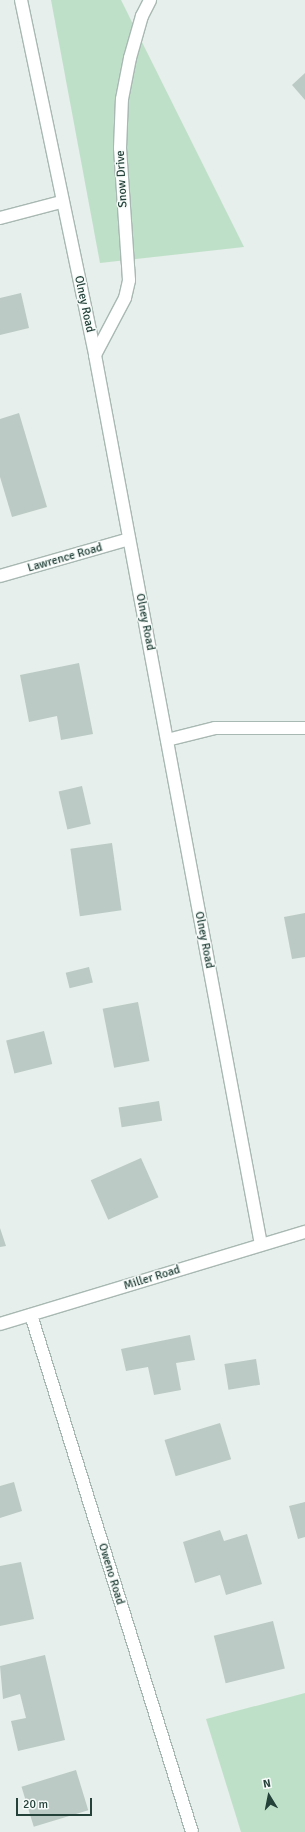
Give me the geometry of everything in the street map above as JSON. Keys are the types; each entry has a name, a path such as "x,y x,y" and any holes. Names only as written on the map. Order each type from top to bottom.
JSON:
{"street":[{"name":"Olney Road","path":"21,0 61,202 95,355 261,1245"},
{"name":"Snow Drive","path":"95,355 124,298 129,280 120,148 122,99 130,58 142,16 150,0"},
{"path":"0,218 61,202"},
{"name":"Lawrence Road","path":"0,576 130,539"},
{"path":"167,740 216,728 305,728"},
{"name":"Miller Road","path":"0,1324 305,1232"},
{"name":"Oweno Road","path":"31,1315 192,1832"}],"green space":[{"path":"51,0 121,0 244,247 100,263"},
{"path":"305,1693 305,1832 241,1832 206,1719"}],"building":[{"path":"305,73 305,100 292,85"},
{"path":"21,293 29,328 0,335 0,298"},
{"path":"19,413 47,507 12,517 0,477 0,419"},
{"path":"79,663 93,734 61,740 57,716 29,722 20,675"},
{"path":"82,786 91,824 67,829 59,791"},
{"path":"112,843 121,910 80,916 70,849"},
{"path":"305,913 305,957 292,959 284,917"},
{"path":"89,967 93,983 70,988 66,973"},
{"path":"138,1002 149,1061 114,1068 103,1009"},
{"path":"44,1031 52,1064 14,1073 6,1040"},
{"path":"159,1101 162,1121 122,1127 119,1107"},
{"path":"141,1158 158,1197 108,1220 91,1180"},
{"path":"0,1228 6,1246 0,1247"},
{"path":"190,1335 195,1360 176,1363 181,1390 154,1395 148,1367 126,1371 121,1349"},
{"path":"256,1359 260,1385 228,1390 224,1364"},
{"path":"220,1423 231,1459 176,1476 165,1440"},
{"path":"14,1482 22,1511 0,1518 0,1486"},
{"path":"305,1502 305,1537 298,1539 289,1506"},
{"path":"220,1530 224,1541 247,1534 262,1584 226,1595 220,1575 195,1583 183,1542"},
{"path":"21,1562 34,1619 0,1626 0,1566"},
{"path":"273,1621 285,1669 226,1683 214,1636"},
{"path":"45,1655 65,1740 18,1751 11,1721 26,1718 20,1694 3,1699 0,1666"},
{"path":"76,1770 88,1810 34,1827 21,1787"}]}
